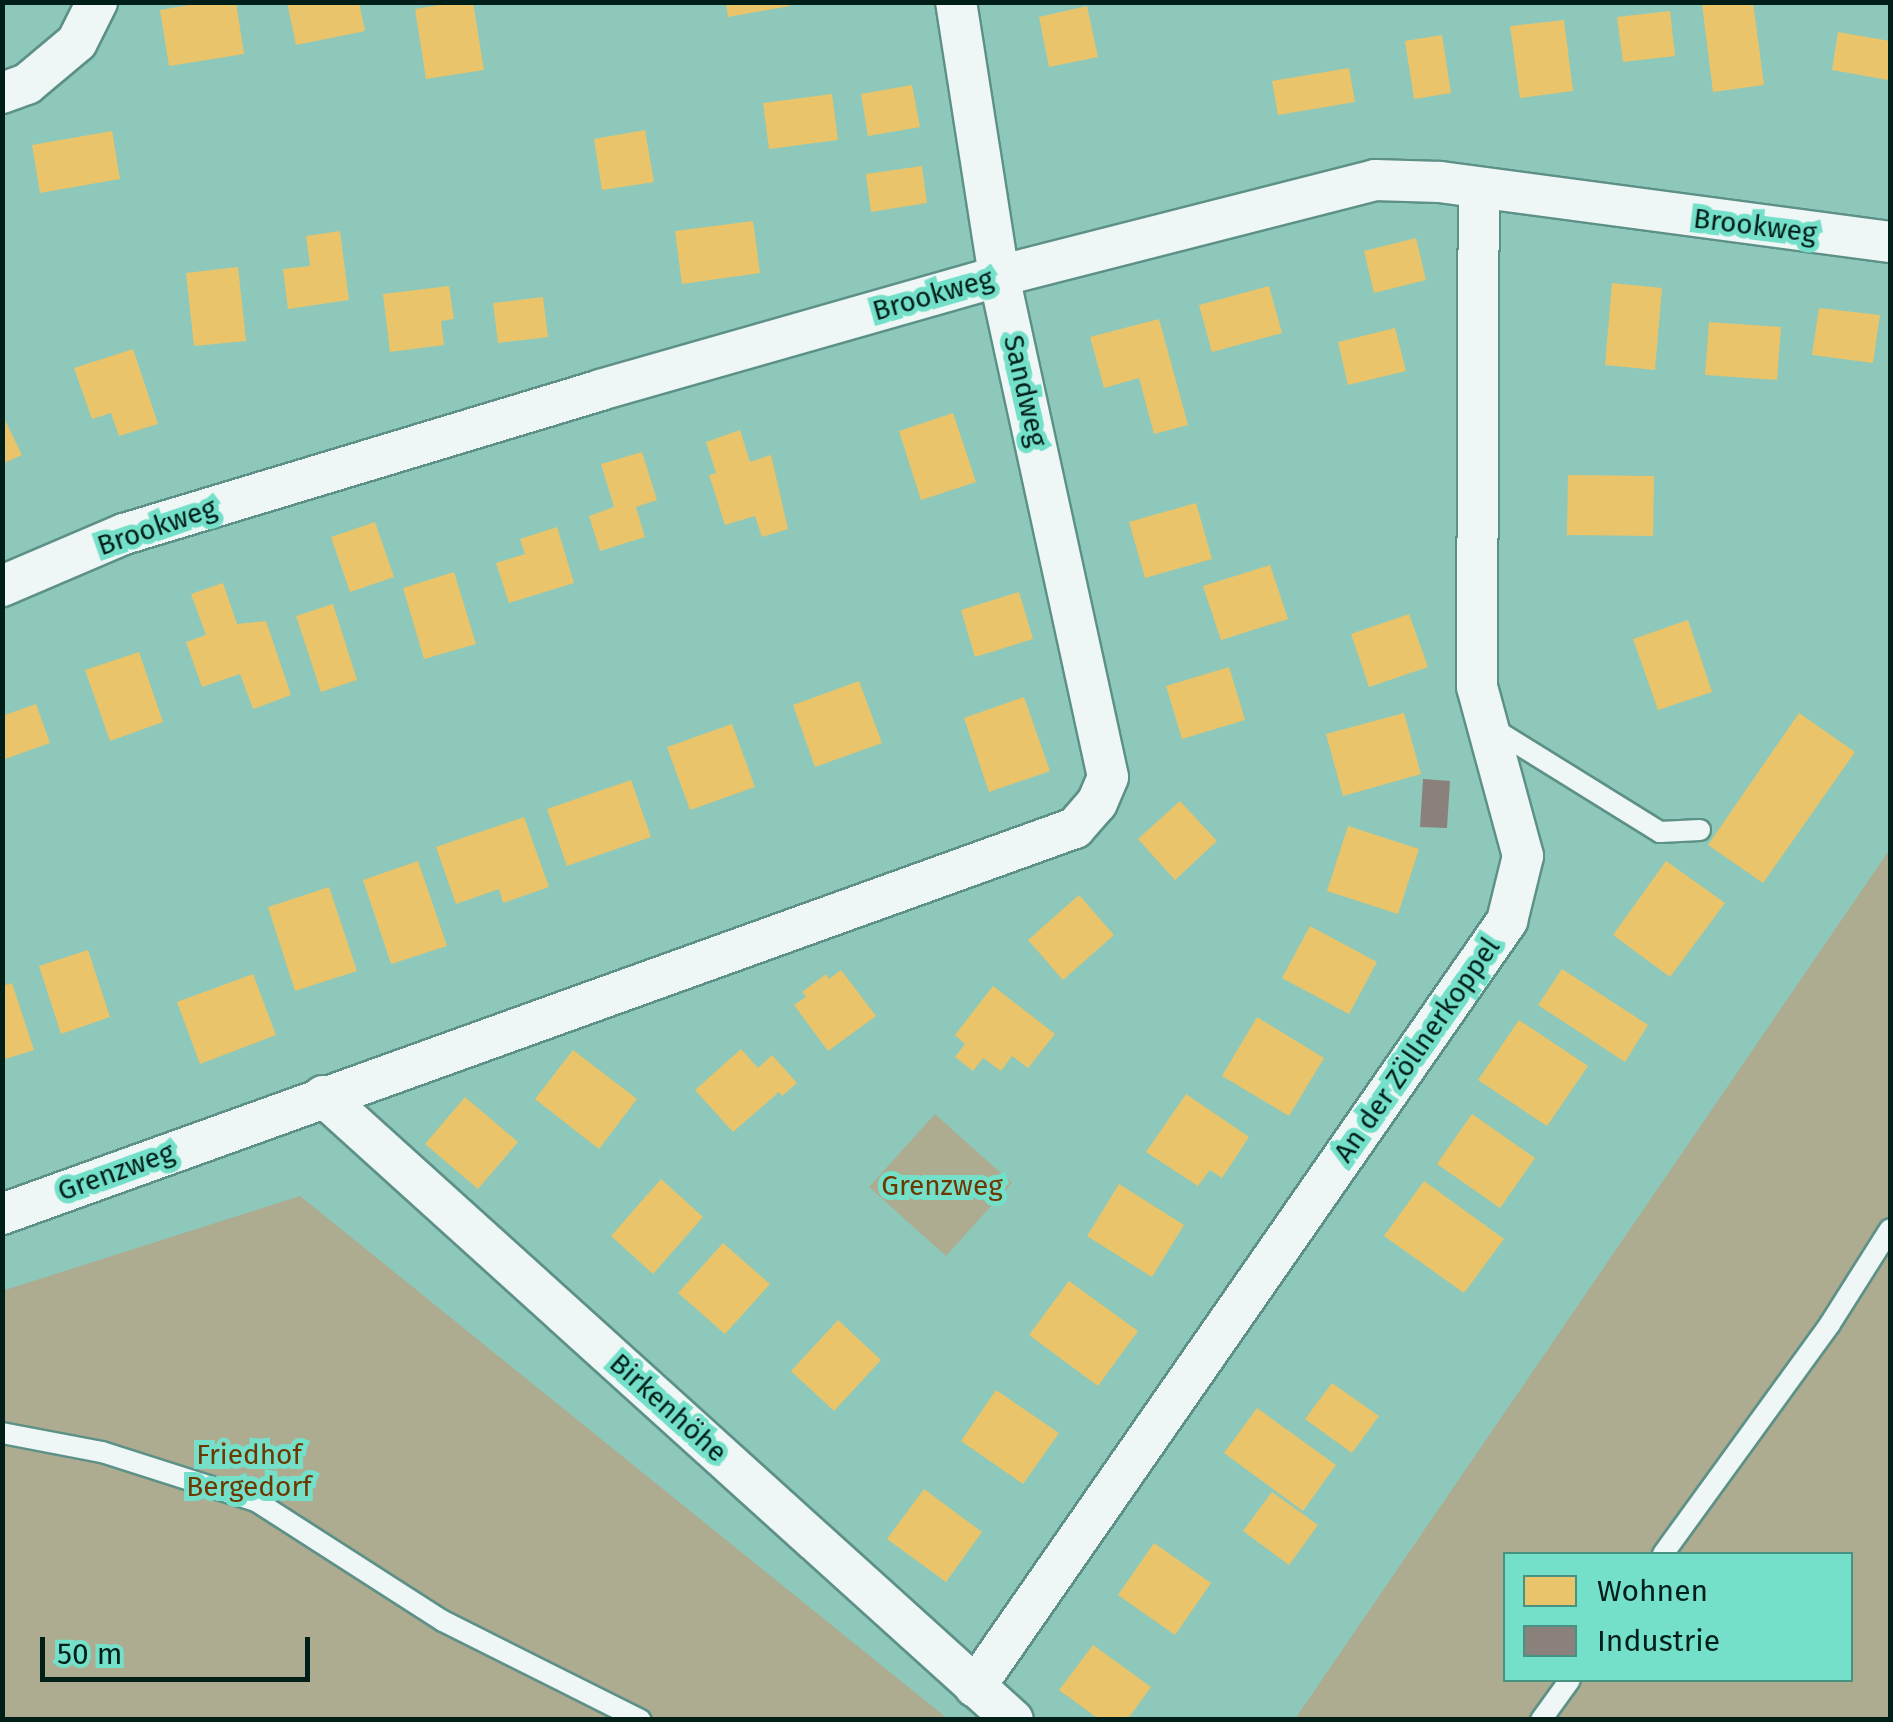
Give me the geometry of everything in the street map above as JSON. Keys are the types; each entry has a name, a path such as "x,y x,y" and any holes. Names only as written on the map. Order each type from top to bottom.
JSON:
{"street":[{"path":"2,93 27,84 76,42 98,2"},
{"name":"Sandweg","path":"956,2 1000,276 1108,777"},
{"name":"Brookweg","path":"2,586 143,528 600,390 1000,276 1376,180 1440,182 1890,242"},
{"name":"An der Zöllnerkoppel","path":"975,1687 1506,921 1523,856 1476,687 1479,190"},
{"name":"Grenzweg","path":"2,1214 1075,828 1097,803 1108,777"},
{"name":"Birkenhöhe","path":"323,1096 1013,1720"}],"lane":[{"path":"1487,725 1660,832 1700,830"},
{"path":"1663,1552 1830,1324 1890,1230"},
{"path":"2,1433 102,1452 256,1500 443,1622 641,1720"},
{"path":"1541,1720 1569,1682"}],"green space":[{"path":"1890,849 1890,1719 1295,1719"},
{"name":"Grenzweg","path":"935,1114 1012,1183 946,1256 869,1187"},
{"name":"Friedhof Bergedorf","path":"300,1196 948,1719 3,1719 2,1291"}],"building: Wohnen":[{"path":"207,2 236,2 244,54 169,66 160,10"},
{"path":"287,2 359,2 365,31 296,45"},
{"path":"473,2 484,70 426,79 415,9"},
{"path":"726,2 789,2 790,6 728,17"},
{"path":"1753,2 1764,85 1713,92 1702,4"},
{"path":"1087,6 1098,57 1049,67 1039,17"},
{"path":"1670,11 1675,56 1623,62 1617,17"},
{"path":"1564,20 1573,91 1520,98 1510,26"},
{"path":"1838,32 1890,41 1888,80 1832,70"},
{"path":"1442,35 1451,93 1414,99 1405,41"},
{"path":"1349,68 1355,102 1278,115 1272,81"},
{"path":"912,85 920,127 868,136 861,94"},
{"path":"832,94 838,140 769,149 763,103"},
{"path":"645,130 654,182 602,190 594,139"},
{"path":"112,131 120,179 40,193 32,145"},
{"path":"922,166 927,203 871,212 866,174"},
{"path":"753,221 760,273 682,284 675,231"},
{"path":"340,231 349,300 288,309 283,269 310,266 306,236"},
{"path":"1416,238 1426,280 1374,293 1364,251"},
{"path":"238,267 246,341 194,346 186,273"},
{"path":"1612,283 1662,288 1655,370 1605,365"},
{"path":"449,286 454,319 441,321 444,345 390,352 383,294"},
{"path":"1269,286 1282,333 1212,352 1199,305"},
{"path":"543,297 548,337 498,343 493,303"},
{"path":"1819,308 1880,315 1873,363 1812,355"},
{"path":"1159,319 1188,425 1154,434 1139,378 1104,388 1090,337"},
{"path":"1709,322 1781,327 1777,380 1705,375"},
{"path":"1395,328 1406,371 1348,385 1338,342"},
{"path":"133,349 158,424 119,436 111,413 92,419 74,368"},
{"path":"953,413 976,482 921,500 899,431"},
{"path":"2,414 22,455 2,464"},
{"path":"740,430 750,462 771,455 788,529 762,537 755,516 725,525 709,475 716,473 706,442"},
{"path":"642,452 657,500 636,507 645,537 600,551 589,516 614,507 601,464"},
{"path":"1568,475 1654,476 1653,536 1567,535"},
{"path":"1196,503 1212,559 1145,578 1129,522"},
{"path":"375,522 394,577 350,592 331,537"},
{"path":"557,527 574,583 509,603 496,563 525,554 520,539"},
{"path":"1270,565 1288,619 1221,640 1203,586"},
{"path":"454,572 476,644 424,659 403,588"},
{"path":"223,583 237,624 266,621 291,695 253,709 240,674 202,687 186,642 206,635 191,594"},
{"path":"1019,592 1033,639 975,657 961,610"},
{"path":"333,604 357,680 321,692 296,616"},
{"path":"1409,614 1428,667 1369,687 1351,634"},
{"path":"1688,620 1712,692 1658,710 1633,639"},
{"path":"139,652 163,722 110,741 85,670"},
{"path":"1229,667 1245,720 1182,739 1166,686"},
{"path":"859,681 882,743 815,767 793,705"},
{"path":"1024,697 1050,771 989,792 964,718"},
{"path":"36,704 50,743 2,760 2,716"},
{"path":"1404,713 1421,774 1343,796 1326,734"},
{"path":"1799,713 1855,752 1763,883 1708,845"},
{"path":"732,724 755,787 690,810 667,747"},
{"path":"631,780 651,837 567,866 547,809"},
{"path":"1180,801 1217,841 1175,880 1138,839"},
{"path":"524,817 549,887 503,903 499,889 456,904 436,847"},
{"path":"1348,826 1419,849 1398,914 1327,891"},
{"path":"418,861 447,946 391,964 363,880"},
{"path":"1666,861 1725,903 1670,977 1613,935"},
{"path":"329,887 357,971 295,991 268,907"},
{"path":"1079,895 1114,935 1063,980 1028,940"},
{"path":"1310,926 1377,962 1349,1014 1282,978"},
{"path":"88,950 110,1017 61,1034 39,966"},
{"path":"1562,969 1648,1025 1625,1062 1538,1005"},
{"path":"841,970 876,1016 828,1051 794,1005 806,997 802,992 826,974 829,979"},
{"path":"253,974 276,1035 200,1064 177,1002"},
{"path":"12,983 34,1050 2,1060 2,986"},
{"path":"993,986 1055,1034 1028,1068 1012,1056 1001,1071 983,1058 973,1071 955,1057 965,1044 955,1035"},
{"path":"1257,1017 1324,1058 1289,1116 1222,1076"},
{"path":"1519,1020 1588,1066 1547,1126 1478,1080"},
{"path":"741,1049 758,1068 772,1055 797,1083 782,1096 779,1092 733,1132 695,1090"},
{"path":"573,1050 637,1099 599,1149 535,1099"},
{"path":"1186,1094 1249,1137 1222,1178 1210,1170 1198,1186 1146,1152"},
{"path":"465,1097 518,1142 478,1189 425,1144"},
{"path":"1472,1114 1535,1158 1500,1208 1437,1164"},
{"path":"661,1179 703,1217 653,1274 611,1236"},
{"path":"1424,1181 1504,1239 1464,1293 1384,1236"},
{"path":"1119,1184 1184,1225 1152,1277 1087,1236"},
{"path":"723,1243 770,1284 725,1334 678,1293"},
{"path":"1069,1281 1138,1331 1098,1386 1029,1335"},
{"path":"838,1320 881,1360 834,1411 791,1371"},
{"path":"1332,1383 1379,1416 1352,1453 1305,1419"},
{"path":"996,1390 1059,1433 1023,1484 961,1441"},
{"path":"1257,1408 1336,1465 1303,1511 1224,1453"},
{"path":"924,1489 982,1532 946,1582 887,1539"},
{"path":"1272,1492 1318,1525 1289,1565 1243,1531"},
{"path":"1154,1543 1211,1583 1175,1635 1118,1595"},
{"path":"1093,1645 1151,1687 1127,1720 1100,1720 1059,1690"}],"building: Industrie":[{"path":"1423,779 1450,781 1447,828 1420,827"}]}
